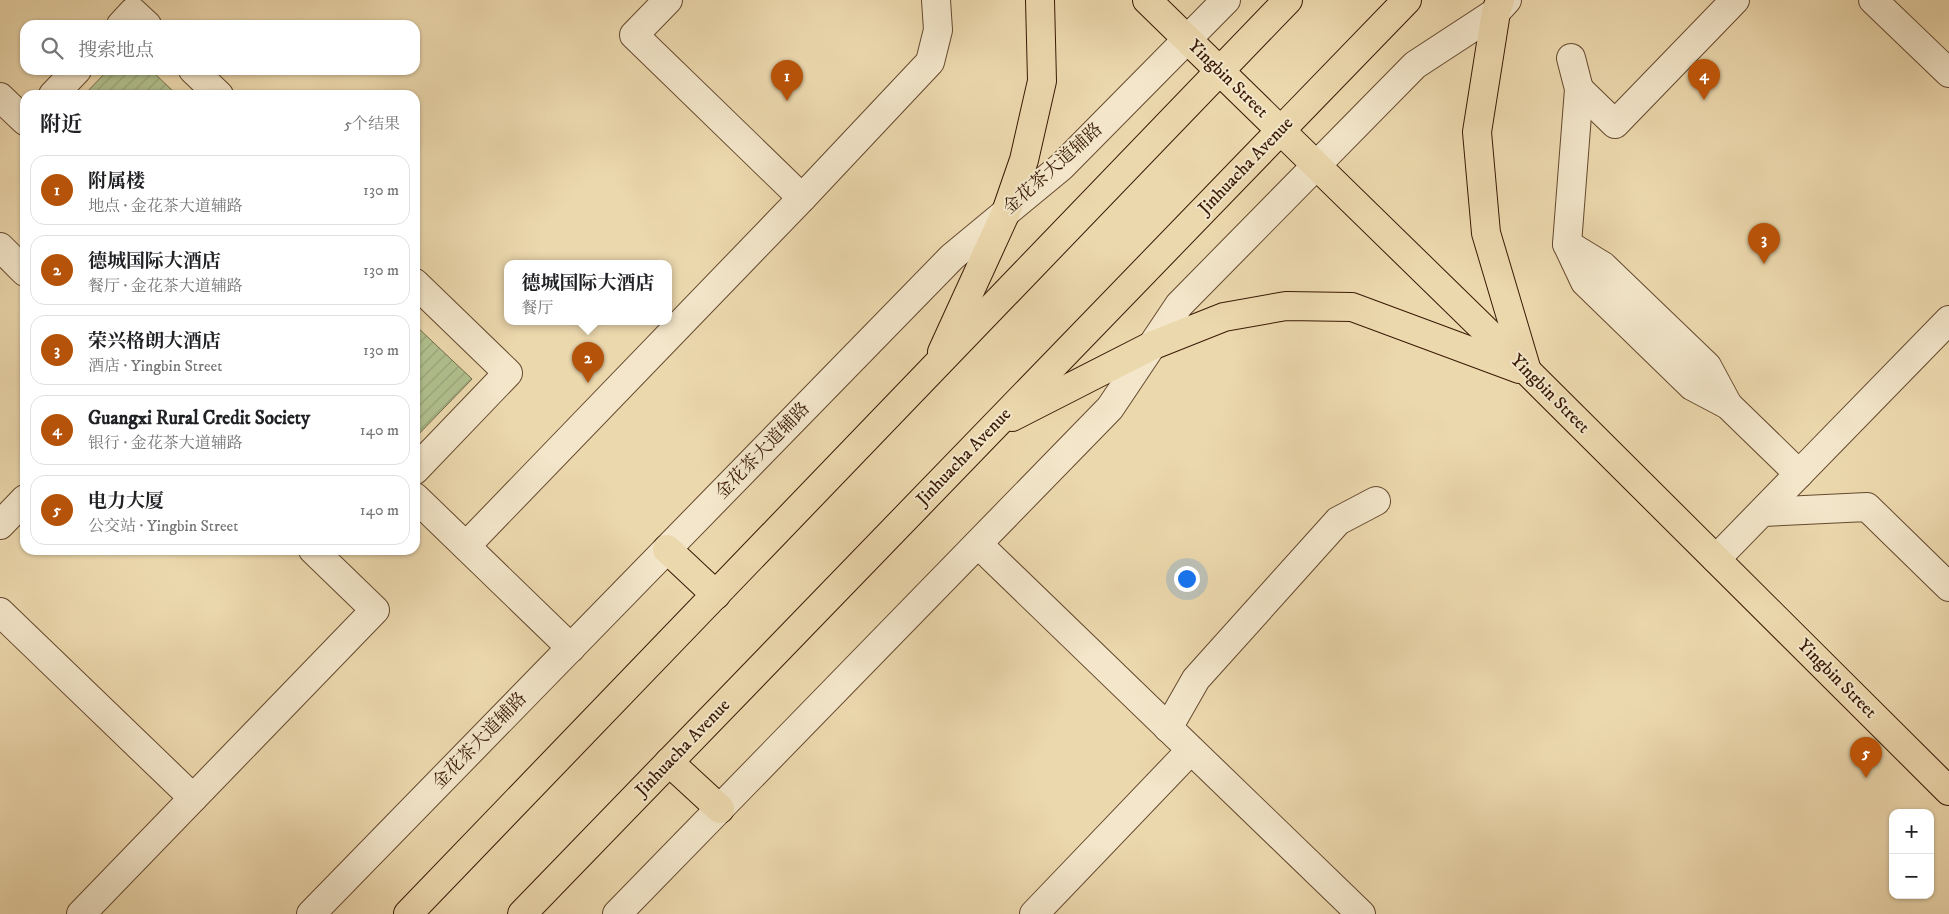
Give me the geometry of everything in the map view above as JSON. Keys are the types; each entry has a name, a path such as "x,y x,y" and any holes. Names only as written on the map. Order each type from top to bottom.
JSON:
{"main road":[{"path":"933,370 1006,212 1024,160 1042,81 1040,0"},
{"name":"Yingbin Street","path":"1146,0 1317,164 1949,791"},
{"path":"408,914 1288,0"},
{"name":"Jinhuacha Avenue","path":"522,914 1407,0"},
{"path":"1501,4 1477,132 1486,232 1528,372"},
{"path":"992,428 1151,346 1224,317 1286,306 1352,308 1528,372"},
{"path":"668,548 716,595"},
{"path":"669,762 720,809"}],"street":[{"path":"668,0 634,35 802,198"},
{"path":"466,546 802,198 930,62 938,30 936,0"},
{"name":"金花茶大道辅路","path":"311,914 952,257 1061,167 1226,0"},
{"path":"1579,89 1615,124 1735,0"},
{"path":"1874,0 1949,73"},
{"path":"617,914 1110,408 1180,305 1415,65 1501,4"},
{"path":"126,20 133,12 142,20"},
{"path":"1571,58 1579,89 1567,244 1585,282 1692,386 1728,406 1799,474"},
{"path":"58,90 72,75"},
{"path":"198,75 214,90"},
{"path":"0,97 20,116"},
{"path":"0,248 20,267"},
{"path":"420,288 508,373 420,465"},
{"path":"1716,559 1949,320"},
{"path":"1168,728 1196,678 1338,521 1376,501"},
{"path":"420,502 571,648"},
{"path":"0,525 20,504"},
{"path":"1762,512 1867,507 1949,587"},
{"path":"978,544 1361,914"},
{"path":"81,914 375,610 318,555"},
{"path":"0,612 193,798"},
{"path":"1034,914 1191,750"}],"green space":[{"path":"103,75 156,75 172,90 89,90"},
{"path":"420,330 472,379 420,433"}],"place":[{"name":"Guangxi Rural Credit Society","path":"1704,100"},
{"name":"附属楼","path":"787,101"},
{"name":"荣兴格朗大酒店","path":"1764,264"},
{"name":"德城国际大酒店","path":"588,383"},
{"name":"电力大厦","path":"1866,778"}]}
